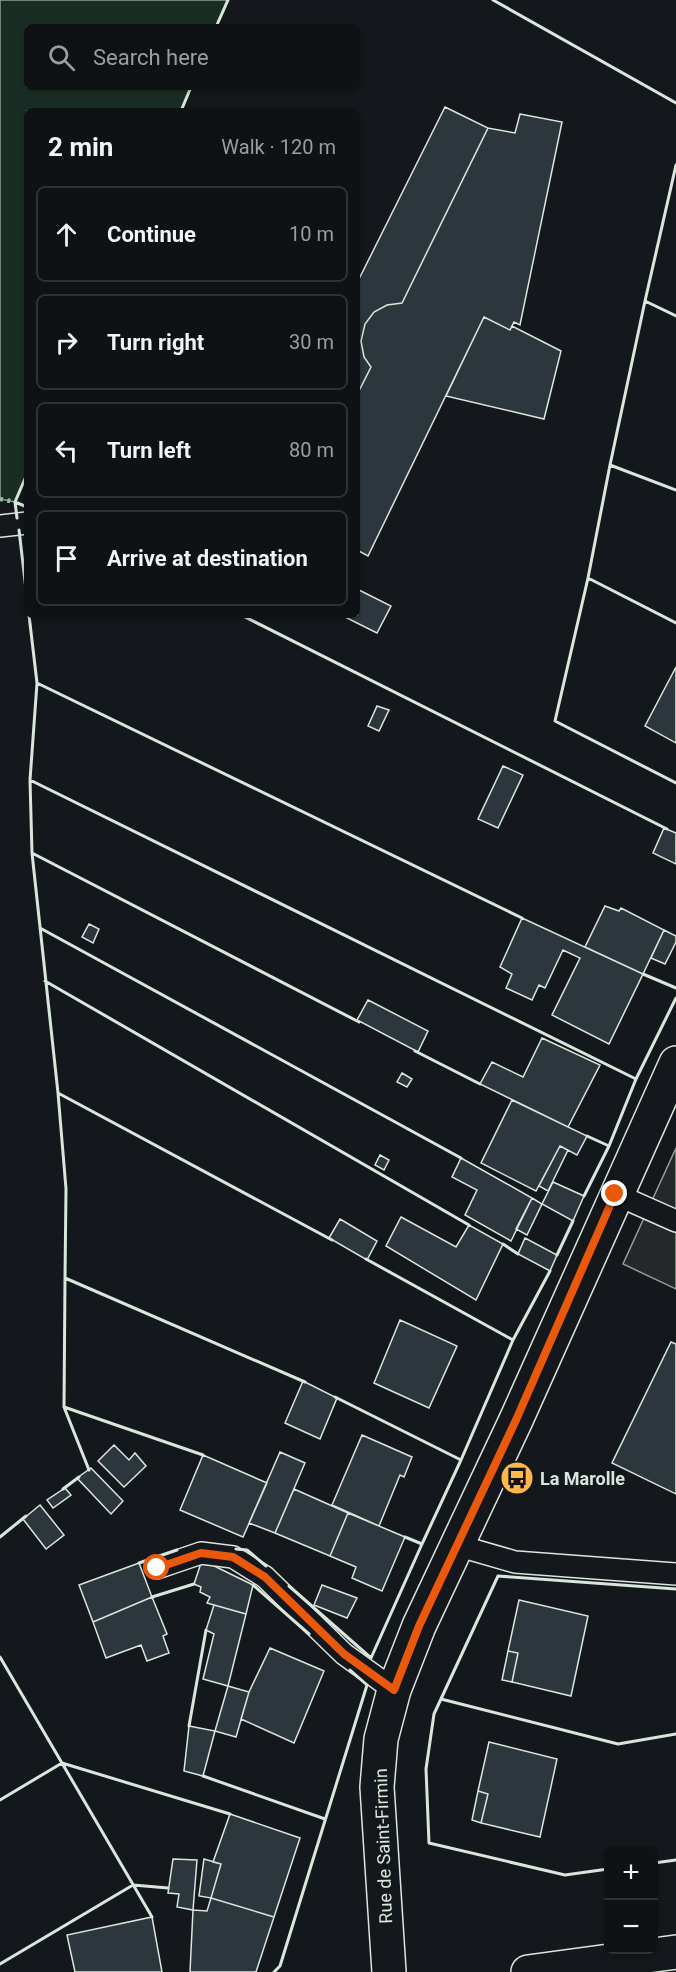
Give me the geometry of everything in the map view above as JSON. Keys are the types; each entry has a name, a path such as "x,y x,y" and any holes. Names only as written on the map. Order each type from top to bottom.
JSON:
{"street":[{"name":"Rue de Saint-Firmin","path":"389,1972 377,1787 381,1739 394,1690 419,1626 516,1420 615,1194 673,1077"},
{"path":"528,1972 676,1952"}],"lane":[{"path":"0,526 24,523"},
{"path":"615,1194 676,1221"},
{"path":"456,1545 515,1562 676,1574"},
{"path":"157,1568 201,1553 233,1557 265,1577 344,1654 394,1690"}],"green space":[{"path":"0,0 228,0 217,24 24,24 24,90 190,90 182,108 24,108 24,481 15,502 0,499"}],"shaded area":[{"path":"676,1148 676,1289 623,1264"}],"building":[{"path":"445,107 488,128 402,303 387,305 374,312 365,324 361,341 364,357 371,367 360,389 360,277"},
{"path":"520,114 562,122 520,325 514,322 510,330 484,317 368,556 360,552 360,389 371,367 364,357 361,341 365,324 374,312 387,305 402,303 488,128 515,133"},
{"path":"484,317 510,330 512,326 561,351 544,419 446,396"},
{"path":"360,590 391,606 377,633 347,618 360,618"},
{"path":"676,667 676,743 645,726"},
{"path":"377,706 389,710 379,731 368,726"},
{"path":"503,766 523,775 498,828 478,819"},
{"path":"664,828 676,833 676,864 653,853"},
{"path":"605,906 619,911 621,908 664,930 643,974 585,947"},
{"path":"522,918 643,974 609,1044 552,1015 580,958 563,950 545,988 539,985 532,1000 506,988 512,974 500,967"},
{"path":"89,924 99,929 93,943 82,937"},
{"path":"664,930 676,936 676,942 665,964 651,958"},
{"path":"368,1000 428,1031 418,1052 357,1020"},
{"path":"542,1038 600,1065 568,1127 480,1084 492,1062 523,1077"},
{"path":"402,1073 412,1079 407,1087 397,1082"},
{"path":"512,1100 587,1136 577,1155 560,1146 536,1191 481,1163"},
{"path":"560,1146 568,1150 548,1191 539,1186"},
{"path":"380,1155 389,1160 384,1170 375,1165"},
{"path":"461,1158 532,1198 511,1241 465,1215 477,1190 452,1177"},
{"path":"553,1182 584,1196 573,1221 542,1204"},
{"path":"532,1198 542,1204 527,1235 516,1229"},
{"path":"401,1217 456,1247 469,1225 503,1244 476,1300 386,1246"},
{"path":"340,1219 377,1241 367,1260 329,1238"},
{"path":"525,1238 557,1255 550,1271 518,1254"},
{"path":"400,1320 457,1346 429,1408 374,1383"},
{"path":"671,1342 676,1344 676,1494 612,1463"},
{"path":"303,1381 337,1398 320,1439 285,1423"},
{"path":"362,1435 412,1457 404,1477 400,1475 379,1526 332,1505"},
{"path":"114,1445 129,1460 135,1453 146,1466 124,1487 98,1461"},
{"path":"280,1452 305,1463 275,1533 249,1523"},
{"path":"203,1455 267,1483 243,1537 180,1510"},
{"path":"91,1468 123,1501 111,1514 77,1478"},
{"path":"65,1488 71,1495 53,1508 47,1500"},
{"path":"294,1489 348,1513 330,1556 275,1533"},
{"path":"40,1505 64,1535 46,1549 23,1519"},
{"path":"348,1513 405,1537 382,1591 352,1578 356,1567 330,1556"},
{"path":"202,1560 253,1585 246,1614 207,1603 210,1597 200,1592 201,1587 194,1584"},
{"path":"139,1563 152,1597 93,1622 79,1585"},
{"path":"322,1585 357,1598 347,1618 314,1605"},
{"path":"152,1597 167,1634 163,1636 169,1653 147,1661 141,1645 106,1658 93,1622"},
{"path":"519,1600 588,1616 571,1696 512,1682 518,1653 508,1651"},
{"path":"214,1605 246,1614 228,1686 203,1679 214,1634 206,1630"},
{"path":"270,1648 324,1671 294,1743 241,1719 249,1692"},
{"path":"508,1651 518,1653 512,1682 502,1680"},
{"path":"228,1686 249,1692 236,1737 215,1731"},
{"path":"189,1726 215,1731 203,1776 184,1771"},
{"path":"489,1742 557,1759 540,1837 481,1823 488,1794 478,1791"},
{"path":"478,1791 488,1794 481,1823 472,1820"},
{"path":"230,1814 300,1838 274,1917 211,1898 221,1864 213,1862"},
{"path":"173,1859 197,1860 193,1910 177,1907 179,1894 168,1893"},
{"path":"204,1859 221,1864 211,1898 199,1896"},
{"path":"211,1898 274,1917 256,1972 190,1972 193,1910 207,1911"},
{"path":"152,1917 162,1972 75,1972 67,1935"}],"hedge":[{"path":"0,499 15,502"}],"wall":[{"path":"217,24 228,0"},
{"path":"493,0 676,103"},
{"path":"182,108 190,90"},
{"path":"676,165 645,301 676,316"},
{"path":"645,301 610,465 676,490"},
{"path":"610,465 588,578 676,623"},
{"path":"24,481 15,502 24,506"},
{"path":"15,502 17,518"},
{"path":"19,530 24,572"},
{"path":"588,578 555,721 676,783"},
{"path":"29,618 37,683 522,918"},
{"path":"247,618 667,829"},
{"path":"37,683 30,780 636,1079 676,998"},
{"path":"30,780 32,853 359,1022"},
{"path":"32,853 58,1093 332,1240"},
{"path":"40,928 461,1158"},
{"path":"643,974 676,988"},
{"path":"45,981 469,1225"},
{"path":"415,1051 480,1084"},
{"path":"587,1136 609,1146 636,1079"},
{"path":"58,1093 66,1189 65,1278 305,1382"},
{"path":"584,1196 609,1146"},
{"path":"557,1255 573,1221"},
{"path":"503,1244 518,1254"},
{"path":"366,1259 513,1340 550,1271"},
{"path":"65,1278 64,1407 203,1455"},
{"path":"335,1397 461,1460 513,1340"},
{"path":"64,1407 89,1470"},
{"path":"405,1537 422,1544 461,1460"},
{"path":"63,1489 79,1477"},
{"path":"0,1537 26,1516"},
{"path":"289,1586 371,1658 422,1544"},
{"path":"236,1549 247,1550 266,1566"},
{"path":"139,1563 177,1550"},
{"path":"604,1870 565,1875 429,1843 426,1769 434,1714 498,1576 676,1589"},
{"path":"152,1597 194,1584"},
{"path":"253,1585 309,1634"},
{"path":"189,1726 206,1630"},
{"path":"0,1657 152,1917"},
{"path":"274,1972 280,1966 367,1685 350,1670"},
{"path":"441,1699 618,1744 676,1734"},
{"path":"0,1800 62,1763 230,1814"},
{"path":"203,1776 325,1819"},
{"path":"658,1862 676,1860"},
{"path":"0,1964 133,1885 168,1888"}],"place":[{"name":"La Marolle","path":"517,1478"}],"route":[{"path":"157,1568 201,1553 233,1557 265,1577 344,1654 394,1690 419,1626 516,1420 615,1194"}]}
